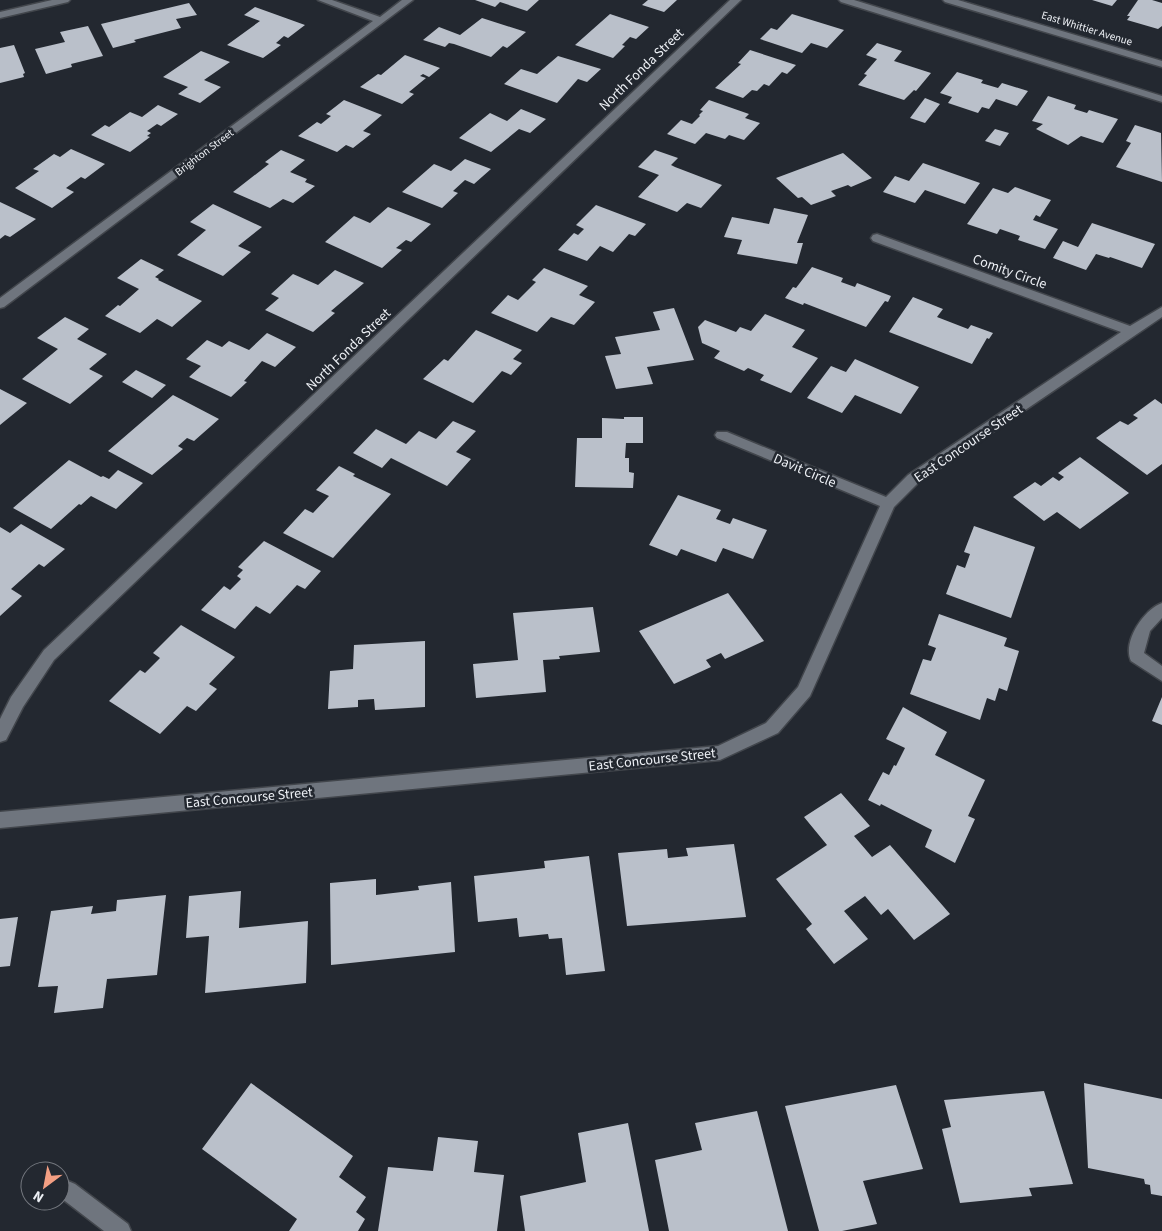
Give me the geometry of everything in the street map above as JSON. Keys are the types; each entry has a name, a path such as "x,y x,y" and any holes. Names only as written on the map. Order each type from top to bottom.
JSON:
{"street":[{"path":"0,15 65,0"},
{"path":"323,0 380,20"},
{"name":"Brighton Street","path":"0,304 408,0"},
{"name":"North Fonda Street","path":"0,735 17,702 49,655 736,0"},
{"path":"844,0 1162,99"},
{"name":"East Whittier Avenue","path":"948,0 1162,64"},
{"name":"Comity Circle","path":"877,238 1133,332"},
{"name":"East Concourse Street","path":"0,820 720,753 772,728 804,691 888,504 913,479 1162,311"},
{"name":"Davit Circle","path":"722,435 888,504"},
{"path":"1162,608 1146,621 1140,636 1136,656 1162,674"},
{"path":"70,1193 121,1231"}],"building":[{"path":"475,0 539,0 527,11 500,2 495,7"},
{"path":"648,0 677,0 664,12 642,5"},
{"path":"1092,0 1117,0 1112,6"},
{"path":"1138,0 1152,0 1162,3 1162,26 1158,29 1127,20 1130,16 1127,16"},
{"path":"189,3 197,15 176,19 181,28 134,40 136,42 113,48 101,24"},
{"path":"255,7 305,25 288,38 284,36 276,43 281,45 263,58 227,45 260,21 244,15"},
{"path":"610,14 649,27 636,39 630,37 622,45 625,46 613,58 575,45"},
{"path":"792,14 844,30 827,48 811,43 802,53 760,39 771,28 777,30"},
{"path":"482,18 526,32 507,48 503,46 491,57 454,44 449,43 445,47 423,40 439,27 460,35"},
{"path":"88,26 103,56 71,64 72,67 46,74 35,49 65,42 60,32"},
{"path":"877,43 902,51 894,61 931,73 916,91 914,90 904,100 858,85 867,75 864,74 877,59 866,55"},
{"path":"14,45 25,73 23,74 24,77 0,83 0,48"},
{"path":"750,50 796,65 787,74 782,72 769,86 764,84 757,91 752,90 743,98 715,88 741,64 738,63"},
{"path":"201,51 230,62 204,80 221,87 200,103 178,94 188,87 163,77"},
{"path":"405,55 440,68 429,77 423,74 420,76 426,78 409,92 414,94 402,104 360,87 378,74 381,75"},
{"path":"558,56 601,69 587,82 578,79 557,103 504,84 521,69 537,74"},
{"path":"957,72 983,80 981,83 998,88 1002,83 1028,91 1017,106 996,99 989,109 982,107 978,113 948,103 952,97 940,93"},
{"path":"1048,96 1076,105 1074,109 1087,113 1089,110 1118,119 1103,143 1081,136 1068,145 1036,129 1043,124 1032,121"},
{"path":"925,98 940,104 925,123 910,118"},
{"path":"344,100 382,115 363,131 371,134 353,148 346,145 337,152 298,136 317,122 321,124 331,116 326,114"},
{"path":"709,100 749,114 745,118 760,123 744,140 729,135 725,139 706,133 695,144 667,134 681,120 692,124 700,116 703,111 700,110"},
{"path":"158,105 178,114 161,126 157,124 147,131 151,133 147,136 150,137 130,152 91,135 105,125 109,127 130,112 142,117"},
{"path":"521,109 546,119 530,133 519,129 491,152 459,138 490,113 507,121"},
{"path":"1135,125 1161,133 1162,182 1116,167 1131,143 1126,141"},
{"path":"995,129 1009,133 1000,146 985,141"},
{"path":"71,149 105,164 85,179 81,177 66,188 74,192 52,208 15,188 39,171 33,169 54,154 60,157"},
{"path":"281,150 305,160 290,172 307,179 305,182 315,186 293,203 283,199 270,208 233,192 269,164 265,162"},
{"path":"655,150 678,158 671,165 722,185 701,208 687,203 677,212 638,197 659,175 638,167"},
{"path":"843,153 872,178 851,187 848,185 831,191 836,196 811,205 802,197 798,198 776,178"},
{"path":"465,159 491,169 474,184 465,180 453,191 458,193 442,208 402,192 434,164 451,171"},
{"path":"923,163 980,183 965,204 925,190 915,203 883,192 895,176 909,181"},
{"path":"1015,187 1051,200 1040,217 1036,215 1033,220 1058,229 1045,249 1018,240 1020,236 1000,229 997,234 967,224 993,188 1008,193"},
{"path":"0,202 36,219 10,237 5,235 0,239"},
{"path":"213,204 262,227 238,246 251,252 223,276 177,255 206,230 190,222"},
{"path":"596,205 646,224 635,236 629,234 613,252 600,246 587,261 558,250 574,233 578,235 584,229 576,225"},
{"path":"388,207 431,224 411,242 406,240 396,248 402,250 382,268 325,242 354,216 370,223"},
{"path":"774,208 808,215 797,243 803,243 797,264 737,254 742,240 724,237 732,217 769,224"},
{"path":"1092,223 1155,244 1142,268 1096,254 1086,270 1053,258 1063,241 1078,247"},
{"path":"141,259 164,270 155,277 158,280 202,301 172,327 157,319 140,333 105,316 139,289 117,278"},
{"path":"812,267 843,278 841,282 855,287 857,283 891,296 888,302 885,301 866,327 804,303 803,305 785,298 793,287 796,288"},
{"path":"544,268 588,286 579,295 595,302 574,325 551,317 537,332 491,313 508,295 518,300 536,282 532,280"},
{"path":"335,270 364,283 331,311 335,313 313,332 265,310 279,298 271,294 293,274 318,285"},
{"path":"913,297 943,309 937,317 968,329 971,325 993,333 989,339 987,338 972,364 889,332"},
{"path":"674,308 694,360 647,367 653,384 616,389 605,356 621,354 615,337 660,330 653,312"},
{"path":"765,314 805,330 792,347 818,358 791,393 760,380 764,375 748,368 744,371 714,358 720,351 702,343 698,327 705,320 736,332 740,327 751,331"},
{"path":"65,317 89,329 77,339 107,354 89,369 103,376 70,404 22,379 58,349 37,338"},
{"path":"476,330 522,350 513,359 522,363 511,375 502,371 473,403 423,379 444,359 448,361"},
{"path":"267,333 296,347 275,367 262,361 244,381 247,382 231,397 189,377 201,366 186,359 207,340 222,347 229,341 249,350"},
{"path":"855,359 919,387 901,414 855,395 842,413 807,398 831,366 846,372"},
{"path":"136,370 166,385 152,398 122,382"},
{"path":"0,389 27,403 0,425"},
{"path":"173,395 219,419 194,441 187,438 178,446 183,449 152,475 108,451"},
{"path":"1155,399 1162,404 1162,464 1147,475 1096,438 1120,421 1128,425 1138,418 1133,415"},
{"path":"624,417 643,417 643,443 626,443 625,458 629,458 629,472 634,473 633,488 575,487 577,438 602,438 602,418 624,419"},
{"path":"453,421 476,431 456,452 471,459 447,486 391,458 382,468 353,453 376,429 406,444 419,431 436,439"},
{"path":"1080,457 1129,493 1080,529 1057,512 1044,521 1013,497 1035,482 1041,486 1053,477 1059,481 1064,477 1058,473"},
{"path":"69,460 101,477 109,479 118,470 143,483 116,509 91,496 51,529 13,508"},
{"path":"339,466 355,474 353,476 391,494 333,558 283,533 305,509 313,513 329,496 316,490"},
{"path":"678,495 721,510 716,519 730,524 733,518 767,530 753,559 723,548 716,562 681,549 677,556 649,545"},
{"path":"21,524 65,549 44,567 39,564 11,589 22,596 0,616 0,527 10,533"},
{"path":"974,526 1035,547 1011,618 946,594 957,565 965,568 970,554 964,552"},
{"path":"264,541 321,571 305,589 297,585 270,614 256,606 235,629 201,610 224,586 230,590 241,579 237,576 243,570 238,567"},
{"path":"728,593 764,641 725,659 721,653 706,660 711,667 674,684 639,631"},
{"path":"593,607 600,652 559,656 560,659 543,660 546,692 476,698 473,664 518,660 513,613"},
{"path":"939,614 1007,638 1004,646 1019,651 1007,691 999,688 995,701 987,698 980,720 910,694 923,659 931,661 936,648 928,645"},
{"path":"181,625 235,657 209,684 217,689 196,711 187,706 160,734 109,701 140,670 145,673 160,658 153,653"},
{"path":"425,641 425,707 375,710 374,699 358,700 358,707 328,709 330,671 353,669 354,645"},
{"path":"1162,697 1162,725 1152,721"},
{"path":"903,707 947,732 935,755 985,780 968,816 975,819 955,863 925,847 932,830 881,804 880,806 868,800 883,772 889,775 905,748 886,739"},
{"path":"841,793 870,826 854,836 872,857 890,845 950,914 914,940 888,909 881,915 865,896 844,911 868,939 834,964 806,929 812,924 776,879 827,845 804,817"},
{"path":"734,844 746,917 627,926 618,853 667,849 668,858 688,856 686,848"},
{"path":"589,856 605,971 566,975 562,938 549,939 548,934 519,937 517,918 478,922 474,876 545,868 544,861"},
{"path":"376,879 376,895 419,890 418,886 451,882 455,952 331,965 330,883"},
{"path":"241,891 239,928 308,921 306,983 205,993 209,936 186,938 189,896"},
{"path":"166,895 157,975 107,979 103,1008 54,1013 58,986 38,987 51,911 93,906 91,914 116,911 117,900"},
{"path":"18,917 10,966 0,967 0,919"},
{"path":"251,1083 353,1156 339,1177 366,1197 356,1212 365,1219 358,1231 289,1231 297,1219 202,1149"},
{"path":"1084,1083 1162,1099 1162,1196 1151,1194 1150,1185 1145,1184 1144,1179 1088,1168"},
{"path":"896,1085 923,1169 863,1181 877,1224 842,1231 819,1231 785,1106"},
{"path":"1044,1091 1073,1184 1029,1188 1032,1196 960,1203 942,1129 951,1127 944,1100"},
{"path":"757,1111 788,1231 669,1231 655,1160 702,1150 695,1123"},
{"path":"628,1123 649,1231 525,1231 520,1196 586,1182 578,1133"},
{"path":"438,1137 478,1141 474,1172 504,1175 497,1231 378,1231 388,1167 433,1171"}]}
